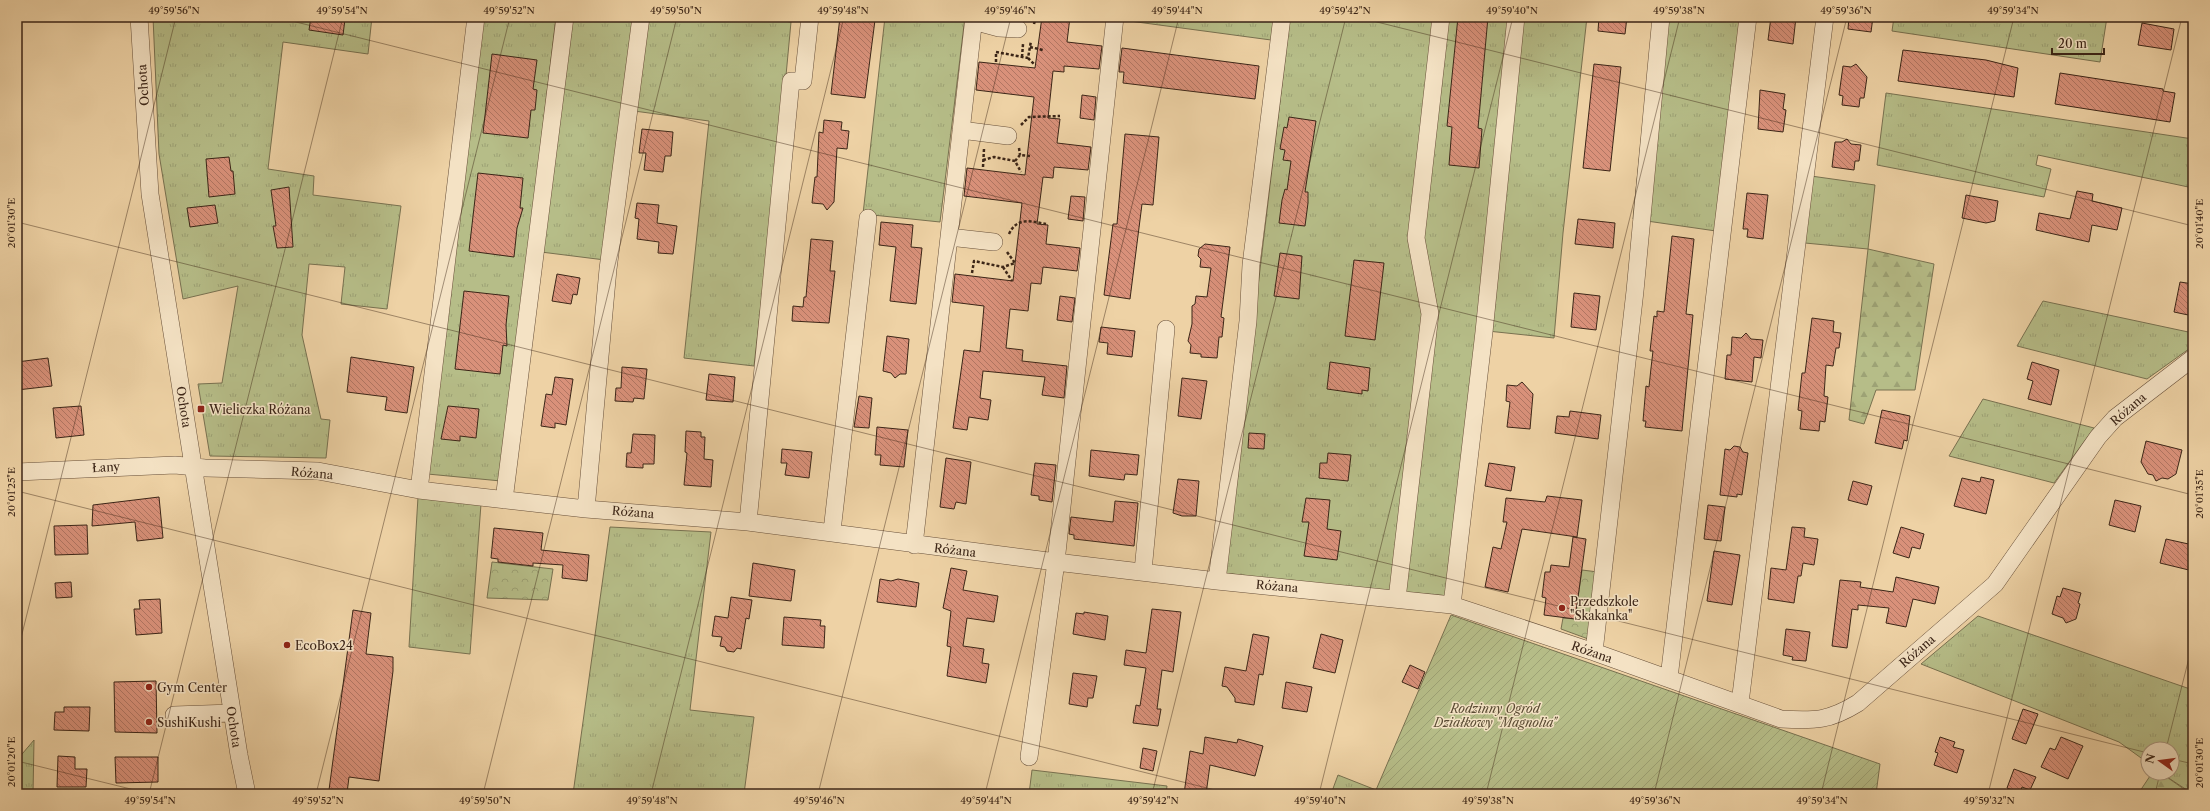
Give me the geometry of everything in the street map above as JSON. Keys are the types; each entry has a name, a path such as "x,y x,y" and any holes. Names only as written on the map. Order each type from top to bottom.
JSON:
{"street":[{"name":"Ochota","path":"139,17 150,194 232,713 247,794"},
{"path":"419,490 476,17"},
{"path":"504,500 565,17"},
{"path":"586,509 608,269 641,17"},
{"path":"748,522 791,81 803,81 810,17"},
{"path":"1029,757 1056,562 1115,17"},
{"path":"1217,581 1248,321 1251,265 1282,17"},
{"path":"1397,599 1430,314 1416,238 1440,17"},
{"path":"1452,605 1484,332 1516,17"},
{"path":"1594,652 1636,291 1661,17"},
{"path":"1669,678 1748,17"},
{"path":"1740,704 1825,17"},
{"path":"914,545 974,19 999,28 1018,30"},
{"path":"961,130 1016,136"},
{"path":"832,531 868,218"},
{"path":"949,237 994,242"},
{"path":"1143,571 1166,329"},
{"name":"Różana","path":"194,467 318,471 419,490 586,509 748,522 832,531 914,545 1056,562 1143,571 1217,581 1452,605 1594,652 1781,719 1811,721 1838,715 1858,702 1995,584 2098,437 2115,418 2193,358"},
{"name":"Łany","path":"17,472 175,465 194,467"},
{"path":"174,715 232,713"}],"path":[{"path":"1030,47 1043,50"},
{"path":"1028,58 1034,64"},
{"path":"1020,156 1016,136 1021,124 1029,117 1060,116"},
{"path":"1015,161 1020,156 1030,156"},
{"path":"983,160 994,157 1015,161"},
{"path":"1015,161 1021,172"},
{"path":"1003,267 1012,281"}],"green space":[{"path":"153,17 372,17 368,54 283,42 268,169 314,176 313,195 401,206 387,309 341,304 345,267 309,264 302,335 321,419 330,420 326,458 210,456 198,384 222,383 238,286 183,299 159,154"},
{"path":"470,17 556,17 501,481 417,473"},
{"path":"570,17 635,17 605,260 541,252"},
{"path":"645,17 754,17 791,22 781,129 754,366 684,358 709,121 634,111"},
{"path":"885,17 965,17 940,222 863,214"},
{"path":"1123,17 1274,17 1271,40 1122,20"},
{"path":"1290,17 1587,17 1563,233 1554,338 1478,330 1449,596 1293,582 1224,573"},
{"path":"1654,17 1743,17 1716,231 1633,219"},
{"path":"1894,17 2107,17 2100,62 1892,31"},
{"path":"1886,93 2193,139 2193,188 2038,155 2036,165 2051,169 2044,197 1877,165"},
{"path":"1811,176 1875,185 1868,249 1805,243"},
{"path":"1868,249 1934,264 1915,390 1876,390 1864,424 1849,420"},
{"path":"2043,301 2193,333 2193,346 2147,379 2017,346"},
{"path":"1983,399 2094,428 2054,483 1949,456"},
{"path":"418,497 481,504 470,654 409,647"},
{"path":"610,527 711,532 690,710 754,717 744,794 573,794"},
{"path":"492,562 553,569 548,600 487,598"},
{"path":"1582,570 1598,572 1591,640 1561,629 1563,618 1575,619"},
{"name":"Rodzinny Ogród Działkowy \"Magnolia\"","path":"1451,615 1880,764 1876,794 1385,794 1376,790"},
{"path":"1978,616 2193,690 2193,794 2173,781 2180,781 2180,741 2140,741 2140,757 2119,742 1921,664"},
{"path":"17,618 20,618 17,736"},
{"path":"34,740 33,794 17,794 17,760"},
{"path":"1032,770 1167,786 1166,794 1029,794"},
{"path":"1338,775 1376,790 1374,794 1331,794"},
{"path":"2147,781 2172,781 2191,794 2138,794"}],"building":[{"path":"311,17 345,19 343,35 309,30"},
{"path":"840,17 875,20 865,98 831,94"},
{"path":"1042,17 1070,17 1067,42 1102,46 1099,69 1064,66 1064,72 1053,71 1048,118 1060,119 1057,143 1091,147 1088,170 1054,167 1053,178 1043,177 1037,224 1048,225 1046,244 1080,248 1077,271 1043,267 1041,284 1031,283 1028,311 1010,309 1006,348 1023,350 1022,361 1067,366 1064,398 1042,395 1045,377 983,371 980,398 991,400 988,420 969,417 967,430 953,428 964,350 980,352 984,306 952,302 955,274 1013,281 1022,203 964,196 967,168 1025,175 1034,97 976,90 979,62 1035,68"},
{"path":"1458,17 1488,17 1478,128 1482,129 1479,168 1449,165 1452,127 1447,126"},
{"path":"1599,17 1627,17 1625,34 1598,31"},
{"path":"1771,17 1796,17 1793,44 1768,40"},
{"path":"1849,17 1873,17 1871,32 1848,29"},
{"path":"2142,23 2174,29 2171,50 2138,45"},
{"path":"1122,48 1259,66 1255,99 1123,83 1124,72 1119,72"},
{"path":"1903,50 1986,60 2018,68 2014,97 1898,81"},
{"path":"492,54 537,60 533,89 537,90 535,110 531,110 528,138 483,133"},
{"path":"1594,64 1621,67 1610,171 1583,168"},
{"path":"1856,64 1867,77 1864,98 1860,98 1859,107 1842,105 1843,96 1839,95 1843,66 1851,67"},
{"path":"2060,73 2163,89 2163,91 2175,93 2170,122 2055,104"},
{"path":"1760,90 1785,94 1783,109 1786,110 1783,132 1758,129"},
{"path":"1082,95 1096,97 1094,120 1080,118"},
{"path":"1289,117 1316,121 1305,192 1308,192 1308,203 1305,226 1279,223 1282,200 1285,189 1287,190 1291,161 1283,160 1285,150 1280,149 1284,127 1287,128"},
{"path":"824,120 842,122 841,130 849,131 847,149 837,148 834,202 827,210 823,204 812,203 815,177 817,177 819,132 823,133"},
{"path":"642,129 673,132 671,156 665,156 663,172 644,170 646,153 639,153"},
{"path":"1125,134 1159,137 1153,205 1142,204 1130,299 1104,295 1113,224 1117,224"},
{"path":"1847,139 1851,144 1861,145 1859,161 1855,161 1854,170 1832,167 1835,142 1842,142"},
{"path":"229,157 231,171 233,171 235,194 209,197 206,159"},
{"path":"478,173 523,178 520,208 523,208 517,228 514,257 469,251"},
{"path":"289,187 293,247 277,248 273,226 276,226 271,190"},
{"path":"2077,191 2093,194 2092,201 2122,208 2117,230 2092,225 2089,242 2036,230 2039,213 2070,219"},
{"path":"1747,193 1768,195 1763,239 1747,237 1748,229 1743,229"},
{"path":"1966,195 1998,201 1995,221 1986,223 1962,218"},
{"path":"1071,196 1085,197 1083,221 1068,219"},
{"path":"637,203 659,205 657,223 677,226 673,254 658,253 659,242 637,239 639,219 635,218"},
{"path":"215,205 218,223 190,227 187,208"},
{"path":"1578,219 1615,223 1613,248 1575,244"},
{"path":"881,222 913,225 911,247 922,248 916,304 890,301 896,247 879,245"},
{"path":"1672,236 1694,239 1686,314 1693,315 1682,431 1645,427 1646,421 1643,421 1646,386 1649,387 1653,351 1650,351 1654,316 1657,317 1657,311 1664,312"},
{"path":"811,239 833,241 830,271 835,271 829,323 792,321 793,306 803,307 804,297 806,297"},
{"path":"1205,244 1230,247 1221,317 1224,318 1222,337 1219,337 1217,358 1201,357 1201,354 1190,353 1191,345 1188,341 1192,324 1192,306 1195,304 1196,296 1207,297 1211,268 1200,267 1201,259 1198,256 1199,249"},
{"path":"1280,253 1302,256 1299,299 1274,296"},
{"path":"1354,260 1384,263 1375,340 1345,336"},
{"path":"557,274 580,278 577,295 573,294 571,304 552,301"},
{"path":"2180,282 2193,284 2193,316 2174,312"},
{"path":"464,291 509,296 506,325 507,346 503,345 500,374 455,369"},
{"path":"1574,293 1600,296 1596,330 1571,327"},
{"path":"1060,296 1075,298 1072,322 1057,320"},
{"path":"1812,318 1834,321 1833,332 1841,333 1839,348 1836,348 1833,366 1826,365 1824,396 1828,397 1825,422 1820,421 1819,431 1800,429 1802,411 1798,410 1802,373 1805,373"},
{"path":"1101,327 1135,331 1132,357 1107,354 1108,343 1099,342"},
{"path":"1746,333 1751,339 1763,340 1761,358 1754,357 1752,382 1725,379 1727,355 1731,355 1732,337 1741,338"},
{"path":"887,336 909,339 906,374 900,374 895,378 891,373 883,371"},
{"path":"351,357 414,367 407,413 385,410 387,397 347,392"},
{"path":"48,358 52,386 17,390 17,362"},
{"path":"1330,362 1370,368 1368,391 1362,390 1362,394 1327,389"},
{"path":"2032,362 2059,370 2051,405 2028,399 2033,381 2027,379"},
{"path":"622,367 647,369 644,399 634,398 633,402 615,401 616,388 621,388"},
{"path":"709,374 735,377 733,402 706,400"},
{"path":"555,377 573,379 566,425 555,423 555,428 541,426 546,394 552,395"},
{"path":"1182,378 1207,381 1201,419 1178,416"},
{"path":"1522,382 1533,394 1530,429 1507,427 1510,402 1506,401 1507,385 1517,386"},
{"path":"859,396 872,398 869,428 854,427"},
{"path":"81,406 84,435 56,438 53,408"},
{"path":"448,406 479,409 476,438 460,436 460,441 441,439"},
{"path":"1882,410 1910,416 1907,441 1904,440 1902,449 1875,443"},
{"path":"1570,411 1601,415 1598,439 1555,433 1557,416 1569,417"},
{"path":"877,427 908,430 904,467 880,465 881,455 875,455"},
{"path":"686,431 701,432 701,437 705,437 704,459 713,460 711,487 684,485 687,453 685,452"},
{"path":"1249,433 1265,434 1264,449 1248,448"},
{"path":"633,434 655,435 654,464 643,464 643,468 626,467 627,453 631,453"},
{"path":"2146,441 2182,450 2176,474 2168,479 2162,478 2156,481 2153,475 2148,474 2141,462"},
{"path":"1734,446 1740,447 1743,452 1748,453 1742,495 1737,494 1737,497 1720,495 1725,449 1730,450"},
{"path":"782,449 812,452 809,478 785,475 787,463 781,463"},
{"path":"1091,450 1139,455 1137,475 1125,474 1124,480 1089,476"},
{"path":"1328,453 1351,455 1348,481 1319,478 1320,463 1327,463"},
{"path":"946,458 971,462 966,504 956,502 954,509 940,507"},
{"path":"1035,463 1056,465 1052,502 1039,500 1039,496 1031,495"},
{"path":"1489,463 1515,467 1511,491 1485,486"},
{"path":"1981,477 1994,480 1986,514 1954,506 1962,478 1980,482"},
{"path":"1178,479 1199,481 1196,516 1182,516 1173,513"},
{"path":"1853,481 1872,486 1867,505 1848,500"},
{"path":"1547,496 1582,500 1577,537 1522,529 1508,592 1485,587 1493,547 1501,549 1507,522 1503,522 1506,498 1545,502"},
{"path":"159,497 163,538 137,541 135,522 92,526 93,505"},
{"path":"1306,498 1330,500 1327,529 1341,531 1337,560 1304,556 1309,522 1302,522"},
{"path":"2115,500 2141,506 2135,532 2109,525"},
{"path":"1115,501 1138,503 1134,546 1074,539 1074,535 1069,534 1071,517 1113,522"},
{"path":"1708,505 1725,507 1721,541 1704,539"},
{"path":"87,525 88,554 55,555 54,526"},
{"path":"1792,527 1805,528 1804,537 1818,539 1814,565 1803,563 1801,576 1798,576 1794,603 1768,599 1771,568 1786,570"},
{"path":"1901,527 1924,534 1920,549 1912,547 1909,558 1893,553"},
{"path":"494,528 543,533 541,550 589,555 587,581 562,578 563,565 533,563 533,566 498,562 498,559 491,558"},
{"path":"1573,537 1586,539 1575,619 1544,615 1546,598 1542,597 1545,572 1550,572 1551,565 1569,567"},
{"path":"2166,539 2193,545 2193,571 2160,563"},
{"path":"1714,551 1740,555 1732,605 1707,601"},
{"path":"753,563 795,570 791,601 749,596"},
{"path":"951,568 967,571 963,590 998,596 994,622 967,618 963,646 984,649 982,663 989,664 986,683 947,676 951,647 947,646 951,611 943,608"},
{"path":"1896,577 1939,587 1935,604 1913,599 1906,627 1886,623 1889,608 1858,605 1858,610 1852,609 1847,648 1832,646 1840,580 1861,582 1860,587 1893,592"},
{"path":"880,579 891,581 898,579 919,583 916,607 877,602"},
{"path":"71,582 72,597 56,598 55,583"},
{"path":"2063,588 2081,593 2076,619 2066,623 2063,618 2052,614 2057,596 2060,597"},
{"path":"731,597 752,600 749,619 746,618 741,649 737,648 734,652 727,651 725,647 720,646 722,637 712,636 715,616 728,618"},
{"path":"160,599 162,633 136,635 134,609 140,609 139,600"},
{"path":"1152,609 1181,612 1173,672 1162,670 1157,709 1161,709 1158,726 1133,723 1136,705 1140,706 1146,668 1124,665 1126,650 1146,653"},
{"path":"353,610 371,613 366,654 393,657 393,671 379,781 349,777 347,793 329,790"},
{"path":"1084,612 1108,616 1105,640 1073,634 1076,613 1084,614"},
{"path":"784,617 821,620 820,626 825,626 824,648 782,645"},
{"path":"1786,629 1810,632 1806,661 1792,660 1793,657 1783,655"},
{"path":"1253,634 1269,637 1263,675 1259,674 1254,705 1235,702 1235,698 1227,687 1222,686 1225,667 1246,671"},
{"path":"1321,634 1343,640 1335,673 1313,668"},
{"path":"1410,665 1425,672 1418,689 1402,682"},
{"path":"1073,673 1097,676 1093,698 1088,698 1087,707 1069,704"},
{"path":"156,681 157,733 115,732 114,682"},
{"path":"1286,682 1312,687 1307,712 1282,708"},
{"path":"64,707 90,707 89,731 54,730 55,712 64,712"},
{"path":"2023,709 2038,714 2026,744 2012,739"},
{"path":"1205,737 1237,743 1238,739 1263,746 1255,776 1210,765 1206,794 1184,794 1190,751 1203,754"},
{"path":"1940,737 1955,742 1953,747 1964,750 1957,773 1934,765 1938,753 1935,752"},
{"path":"2061,737 2083,746 2068,779 2041,767 2050,748 2055,750"},
{"path":"1143,748 1157,751 1153,771 1140,768"},
{"path":"58,756 75,757 75,769 87,769 86,787 57,787"},
{"path":"115,757 158,757 158,782 116,783"},
{"path":"2014,769 2036,777 2030,790 2022,787 2020,793 2007,788"}],"place":[{"name":"Wieliczka Różana","path":"201,409"},
{"name":"Przedszkole \"Skakanka\"","path":"1562,608"},
{"name":"EcoBox24","path":"287,645"},
{"name":"Gym Center","path":"149,687"},
{"name":"SushiKushi","path":"149,722"}]}
